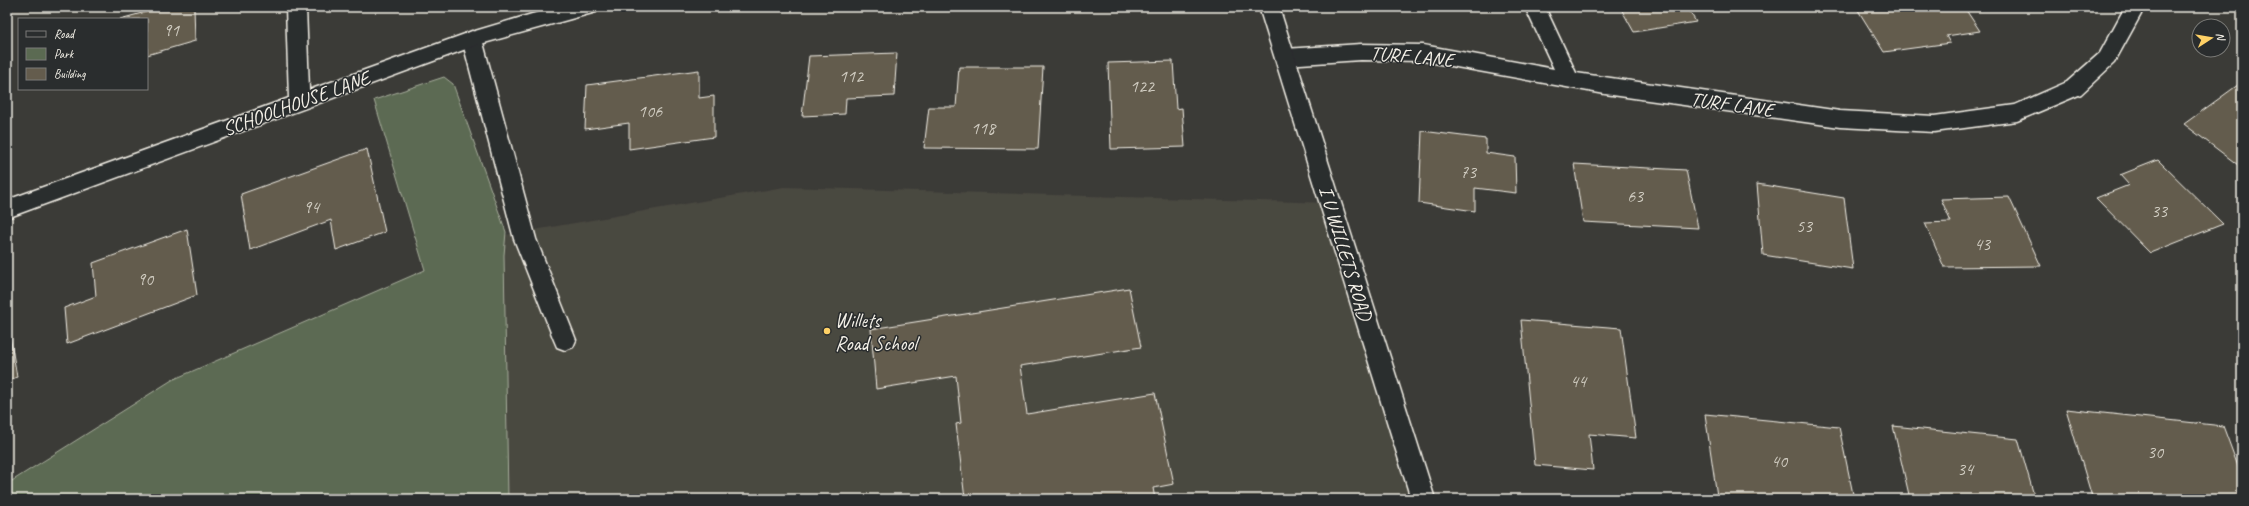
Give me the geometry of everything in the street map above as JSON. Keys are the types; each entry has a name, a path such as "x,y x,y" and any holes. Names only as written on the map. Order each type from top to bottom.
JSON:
{"street":[{"path":"296,7 299,102"},
{"name":"SCHOOLHOUSE LANE","path":"7,209 472,39 532,21 589,7"},
{"name":"I U WILLETS ROAD","path":"1269,7 1423,499"},
{"path":"1535,7 1569,79"},
{"name":"TURF LANE","path":"1285,57 1361,52 1423,53 1569,79 1840,119 1934,124 2017,113 2074,88 2107,58 2135,7"},
{"path":"472,39 525,239 566,340"}],"shaded area":[{"name":"Willets Road School","path":"784,187 1331,203 1421,499 7,499 7,484 172,380 505,235"}],"green space":[{"path":"444,77 453,84 506,232 504,255 508,499 7,499 7,484 172,380 425,270 374,100"}],"building":[{"path":"164,7 194,7 195,41 148,55 148,18 124,18"},
{"path":"1620,7 1687,7 1696,22 1634,32"},
{"path":"1856,7 1964,7 1980,31 1946,36 1950,43 1884,52"},
{"path":"897,53 894,96 846,98 845,114 802,116 809,56"},
{"path":"1173,61 1176,109 1182,108 1185,147 1111,149 1108,63"},
{"path":"959,67 1043,67 1038,149 924,148 929,107 956,107"},
{"path":"699,70 699,98 714,96 714,137 629,149 629,123 585,129 587,85"},
{"path":"2242,82 2242,168 2184,124"},
{"path":"1422,131 1486,139 1486,153 1515,157 1516,193 1475,188 1475,211 1419,203"},
{"path":"367,149 385,232 336,250 331,220 250,250 241,194"},
{"path":"2158,160 2223,224 2150,253 2096,198 2129,185 2120,175"},
{"path":"1574,164 1686,170 1698,228 1583,222"},
{"path":"1757,184 1844,198 1853,269 1763,255"},
{"path":"2009,197 2041,266 1944,267 1925,223 1951,222 1941,199"},
{"path":"187,229 197,295 67,344 64,308 96,296 93,263"},
{"path":"1129,288 1141,347 1020,366 1027,414 1155,393 1174,484 1153,488 1155,499 965,499 956,424 961,423 956,376 876,389 871,329"},
{"path":"7,318 17,377 7,381"},
{"path":"1521,320 1621,328 1636,438 1589,434 1593,470 1535,465"},
{"path":"2066,409 2223,426 2242,477 2242,499 2111,499 2092,497"},
{"path":"1705,414 1839,427 1854,499 1748,499 1717,496"},
{"path":"1893,426 2018,439 2035,499 1910,499"}],"place":[{"name":"Willets Road School","path":"827,331"}]}
